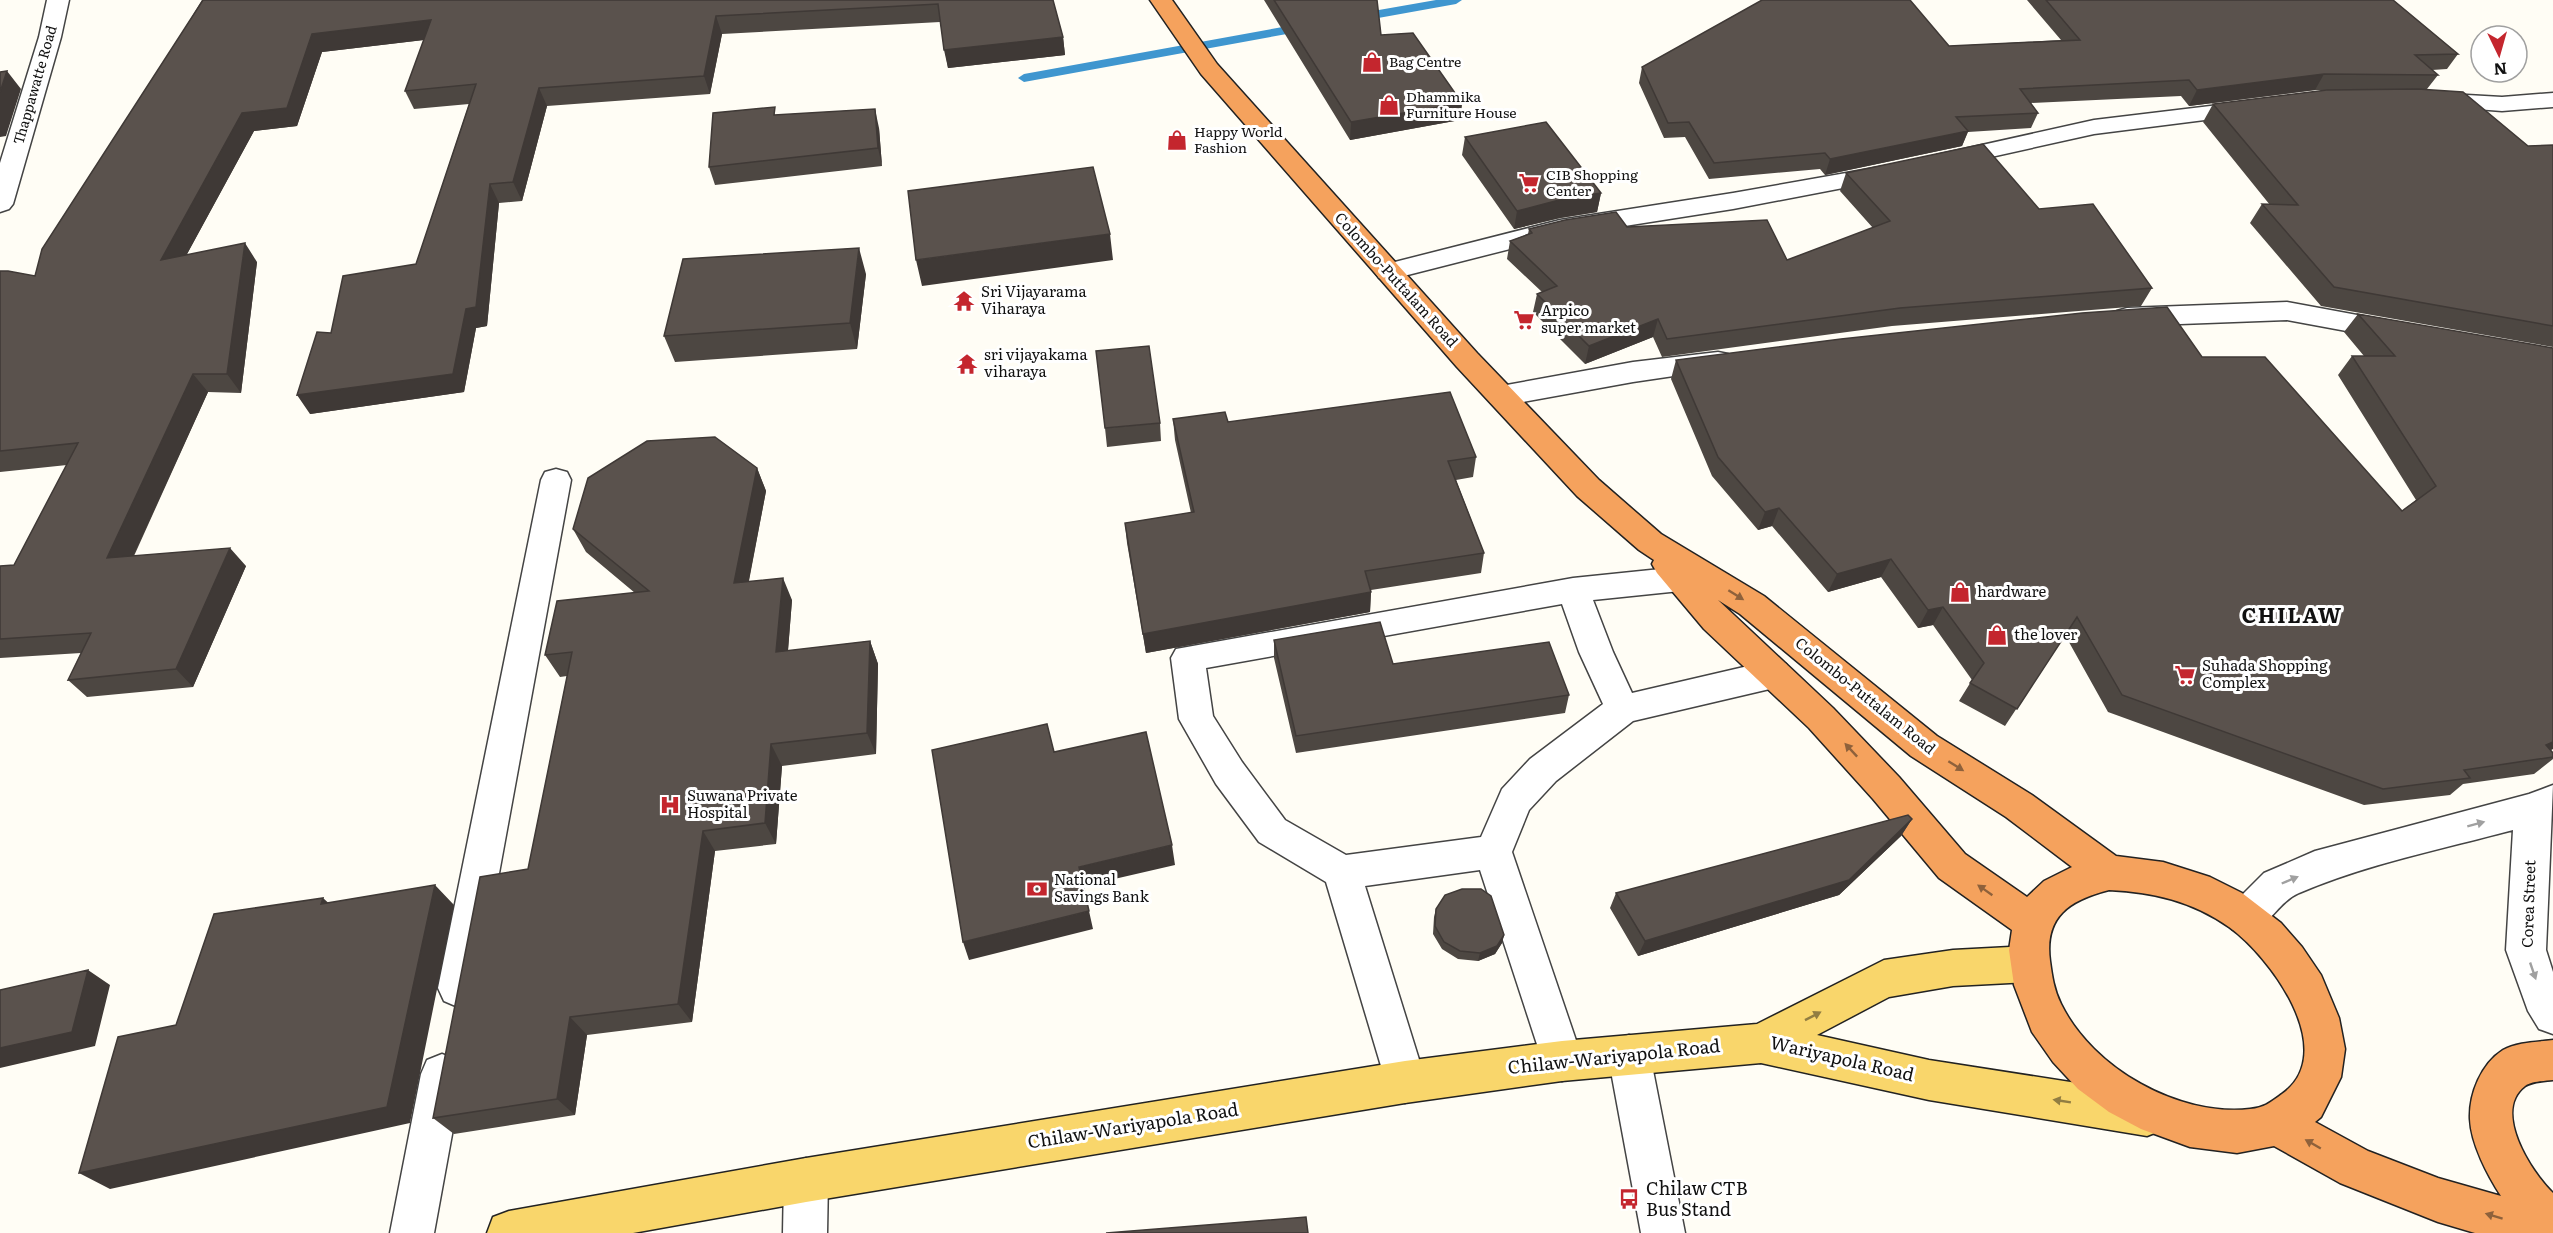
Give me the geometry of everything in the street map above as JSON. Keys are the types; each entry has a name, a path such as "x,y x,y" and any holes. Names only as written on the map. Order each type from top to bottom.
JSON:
{"highway":[{"name":"Colombo-Puttalam Road","path":"1167,7 1209,69 1388,272 1588,488 1650,542 1752,605 1924,746 2019,806 2109,873"},
{"name":"Colombo-Puttalam Road","path":"1650,542 1716,620 1821,718 1886,788 1952,866 2033,923"},
{"path":"2109,873 2141,873 2177,881 2212,897 2246,917 2283,951 2309,990 2324,1031 2324,1070 2307,1102 2277,1124 2243,1132 2204,1130 2162,1118 2120,1096 2077,1059 2055,1033 2037,998 2028,964 2029,943 2033,923 2050,899 2076,882 2109,873"},
{"path":"2553,1060 2517,1065 2496,1086 2491,1119 2502,1158 2528,1200 2553,1224"},
{"path":"2277,1124 2355,1168 2438,1200 2550,1233"}],"main road":[{"name":"Wariyapola Road","path":"1761,1042 1884,979 1953,968 2028,964"},
{"name":"Chilaw-Wariyapola Road","path":"508,1233 806,1180 1405,1082 1562,1061 1761,1042"},
{"name":"Wariyapola Road","path":"1761,1042 1929,1080 2162,1118"}],"street":[{"name":"Thappawatte Road","path":"0,204 50,37 58,0"},
{"path":"2406,98 2502,104 2553,100"},
{"path":"1388,272 1560,228 1733,201 1916,166 2094,127 2269,105"},
{"path":"2106,318 2187,313 2287,311 2418,335"},
{"path":"1501,396 1634,372 1739,358"},
{"path":"412,1233 556,480"},
{"path":"1492,852 1342,872 1272,831 1229,773 1196,719 1188,658 1573,590 1680,579"},
{"path":"1573,590 1596,652 1623,709"},
{"path":"1562,1061 1492,852 1515,800 1536,777 1623,709 1774,674"},
{"path":"2246,917 2277,885 2328,863 2543,805"},
{"name":"Corea Street","path":"2543,805 2526,950 2542,998 2553,1015"},
{"path":"1342,872 1405,1082"},
{"path":"1629,1055 1663,1233"},
{"path":"804,1233 806,1180"}],"building":[{"path":"203,0 1053,0 1063,37 944,50 938,4 716,16 704,76 539,88 513,182 490,184 476,307 466,309 453,374 297,395 317,332 331,333 343,276 416,264 476,84 405,91 431,20 312,34 287,108 242,113 161,260 245,243 227,374 193,374 107,558 230,548 176,669 68,680 91,633 0,639 0,566 14,565 78,443 0,451 0,271 35,276 42,249"},
{"path":"1274,0 1377,0 1381,35 1413,33 1462,103 1351,122"},
{"path":"1762,0 1910,0 1949,46 2080,40 2046,0 2393,0 2458,54 2415,55 2438,75 2324,74 2197,90 2189,80 2020,89 2038,113 1956,117 1968,131 1830,159 1825,153 1714,163 1689,122 1668,123 1642,67"},
{"path":"7,71 0,92 0,72"},
{"path":"2418,89 2463,92 2528,146 2553,145 2553,326 2334,287 2262,204 2298,205 2213,104 2327,90"},
{"path":"775,107 774,115 875,109 878,148 709,167 713,113"},
{"name":"CIB Shopping Center","path":"1546,122 1601,193 1563,199 1517,211 1465,137"},
{"path":"1983,144 2039,209 2093,204 2152,288 1900,308 1667,339 1658,319 1589,346 1537,294 1557,286 1510,241 1532,233 1529,229 1565,220 1616,212 1627,227 1767,220 1787,260 1890,221 1846,173"},
{"path":"1093,167 1110,234 916,260 908,191"},
{"path":"859,248 850,323 664,336 683,259"},
{"path":"2167,307 2202,357 2265,357 2402,511 2436,486 2352,356 2395,356 2358,314 2553,348 2553,742 2546,745 2553,753 2553,757 2464,770 2470,778 2383,789 2122,695 2077,617 2017,709 1970,683 1984,663 1943,607 1928,610 1891,559 1837,574 1779,508 1765,512 1718,457 1676,360 1841,339 2082,313"},
{"path":"1149,346 1160,423 1105,428 1096,351"},
{"path":"1450,392 1476,457 1448,461 1484,553 1365,571 1371,592 1143,634 1125,523 1194,512 1173,419 1225,412 1228,422"},
{"path":"715,437 757,468 734,583 783,578 776,652 870,641 867,733 771,744 765,823 703,831 678,1004 570,1017 557,1099 433,1118 480,877 528,869 572,652 545,655 557,601 649,591 573,529 588,478 647,441"},
{"path":"1380,622 1393,664 1549,642 1569,695 1296,736 1274,640"},
{"path":"1047,724 1054,752 1146,732 1172,845 1079,867 1089,911 963,942 932,750"},
{"path":"1908,815 1912,819 1849,880 1645,941 1616,893"},
{"path":"435,885 387,1107 79,1173 118,1037 176,1025 214,914 323,898 321,904"},
{"path":"1462,889 1481,889 1491,896 1504,935 1497,946 1480,953 1460,951 1444,942 1435,926 1436,909 1445,895"},
{"path":"88,970 72,1032 0,1048 0,990"},
{"path":"1306,1217 1308,1233 1106,1233"}],"waterway":[{"path":"1356,18 1456,0"},
{"path":"1024,78 1305,27"}],"place":[{"name":"Bag Centre","path":"1372,62"},
{"name":"Dhammika Furniture House","path":"1389,105"},
{"name":"Happy World Fashion","path":"1177,140"},
{"name":"CIB Shopping Center","path":"1529,183"},
{"name":"Sri Vijayarama Viharaya","path":"964,301"},
{"name":"Arpico super market","path":"1524,320"},
{"name":"sri vijayakama viharaya","path":"967,364"},
{"name":"hardware","path":"1960,592"},
{"name":"the lover","path":"1997,635"},
{"name":"Suhada Shopping Complex","path":"2185,675"},
{"name":"Suwana Private Hospital","path":"670,805"},
{"name":"National Savings Bank","path":"1037,889"},
{"name":"Chilaw CTB Bus Stand","path":"1629,1199"}],"district":[{"name":"CHILAW","path":"2292,616"}]}
